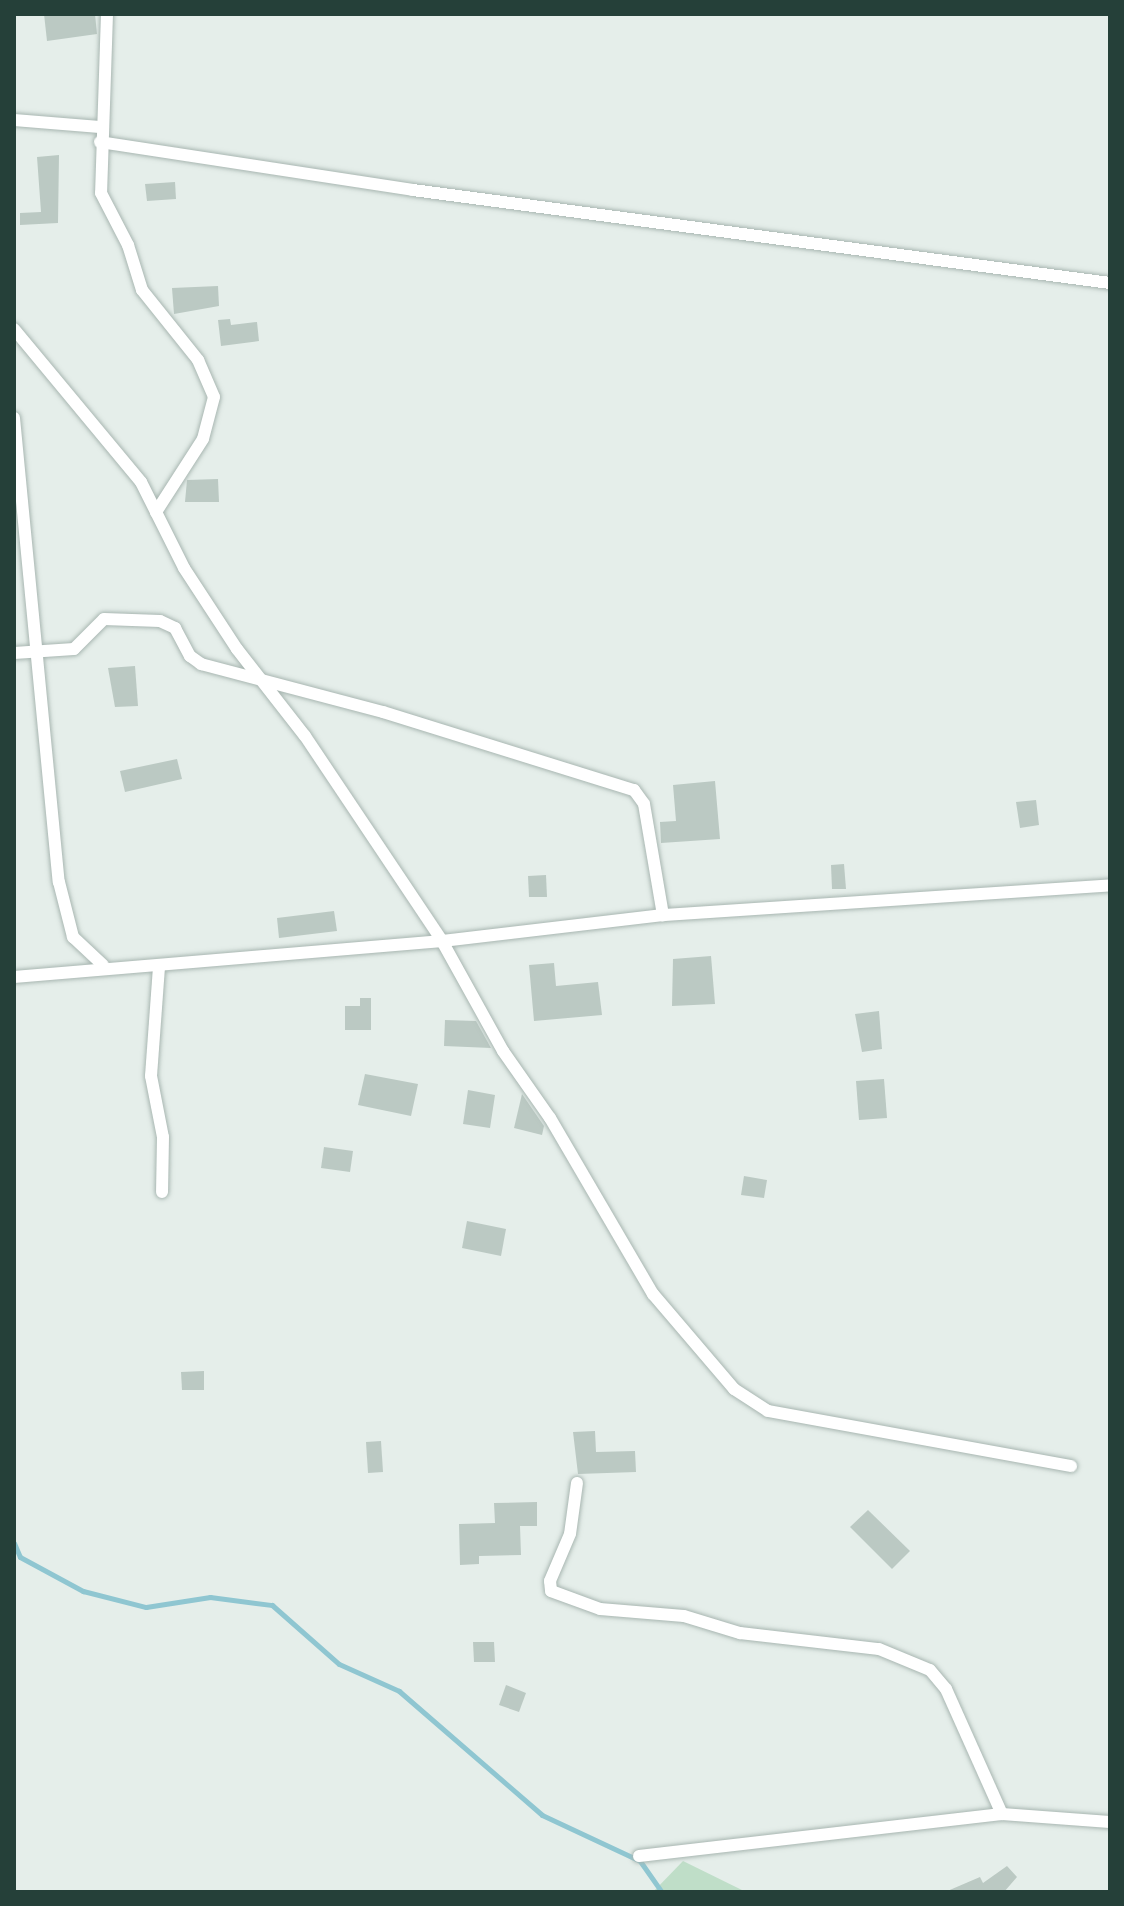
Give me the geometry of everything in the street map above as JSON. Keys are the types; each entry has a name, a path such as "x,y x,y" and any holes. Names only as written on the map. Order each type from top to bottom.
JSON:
{"street":[{"path":"107,14 100,127 101,193 128,245 142,290 198,360 214,397 203,439 156,512"},
{"path":"14,120 100,127"},
{"path":"100,142 413,190 1110,283"},
{"path":"14,329 141,482 184,568 442,941 503,1051 550,1118 653,1294 734,1389 781,1414 1071,1466"},
{"path":"14,427 40,652 59,882 73,937 103,965"},
{"path":"14,653 74,649 104,619 160,621 175,628 195,661 634,790 644,804 663,915"},
{"path":"14,977 103,965 159,967 442,941 663,915 1110,885"},
{"path":"159,967 151,1076 163,1137 162,1192"},
{"path":"577,1483 570,1534 550,1581 551,1591 600,1609 684,1616 740,1633 879,1649 930,1670 946,1689 1002,1814"},
{"path":"639,1856 1002,1814 1110,1822"}],"green space":[{"path":"683,1861 746,1892 653,1892"}],"building":[{"path":"44,14 95,14 97,34 47,41"},
{"path":"59,155 58,223 20,225 20,213 41,212 37,157"},
{"path":"175,182 176,199 147,201 145,184"},
{"path":"218,286 219,306 174,314 172,288"},
{"path":"230,319 231,325 257,322 259,341 221,346 218,320"},
{"path":"218,479 219,502 185,502 187,480"},
{"path":"135,666 138,706 115,707 108,668"},
{"path":"177,759 182,779 125,792 120,771"},
{"path":"715,781 720,839 661,843 660,822 676,821 673,785"},
{"path":"1036,800 1039,825 1020,828 1016,802"},
{"path":"844,864 846,889 832,889 831,865"},
{"path":"546,875 547,897 529,897 528,876"},
{"path":"334,911 337,931 279,938 277,918"},
{"path":"711,956 715,1004 672,1006 673,959"},
{"path":"554,963 556,986 598,982 602,1015 534,1021 529,965"},
{"path":"360,998 371,998 371,1030 345,1030 345,1006 360,1006"},
{"path":"879,1011 882,1049 862,1052 855,1014"},
{"path":"445,1020 476,1021 491,1048 444,1046"},
{"path":"365,1074 418,1084 411,1116 358,1105"},
{"path":"884,1079 887,1118 859,1120 856,1081"},
{"path":"468,1090 495,1095 490,1128 463,1124"},
{"path":"522,1094 544,1126 542,1135 514,1128"},
{"path":"324,1147 353,1151 350,1172 321,1168"},
{"path":"744,1176 767,1180 764,1198 741,1195"},
{"path":"467,1221 506,1229 501,1256 462,1248"},
{"path":"204,1371 204,1390 182,1390 181,1372"},
{"path":"595,1431 596,1452 635,1451 636,1472 578,1474 573,1432"},
{"path":"381,1441 383,1472 368,1473 366,1442"},
{"path":"537,1502 537,1526 520,1526 521,1555 479,1556 479,1564 460,1565 459,1524 495,1523 494,1503"},
{"path":"868,1510 910,1551 892,1569 850,1527"},
{"path":"473,1642 494,1642 495,1662 474,1662"},
{"path":"506,1685 526,1693 519,1712 499,1705"},
{"path":"1007,1866 1017,1877 1004,1892 945,1892 980,1877 983,1883"}],"waterway":[{"path":"14,1543 20,1557 83,1591 146,1607 210,1597 272,1605 339,1664 399,1691 542,1815 640,1861 662,1892"}]}
